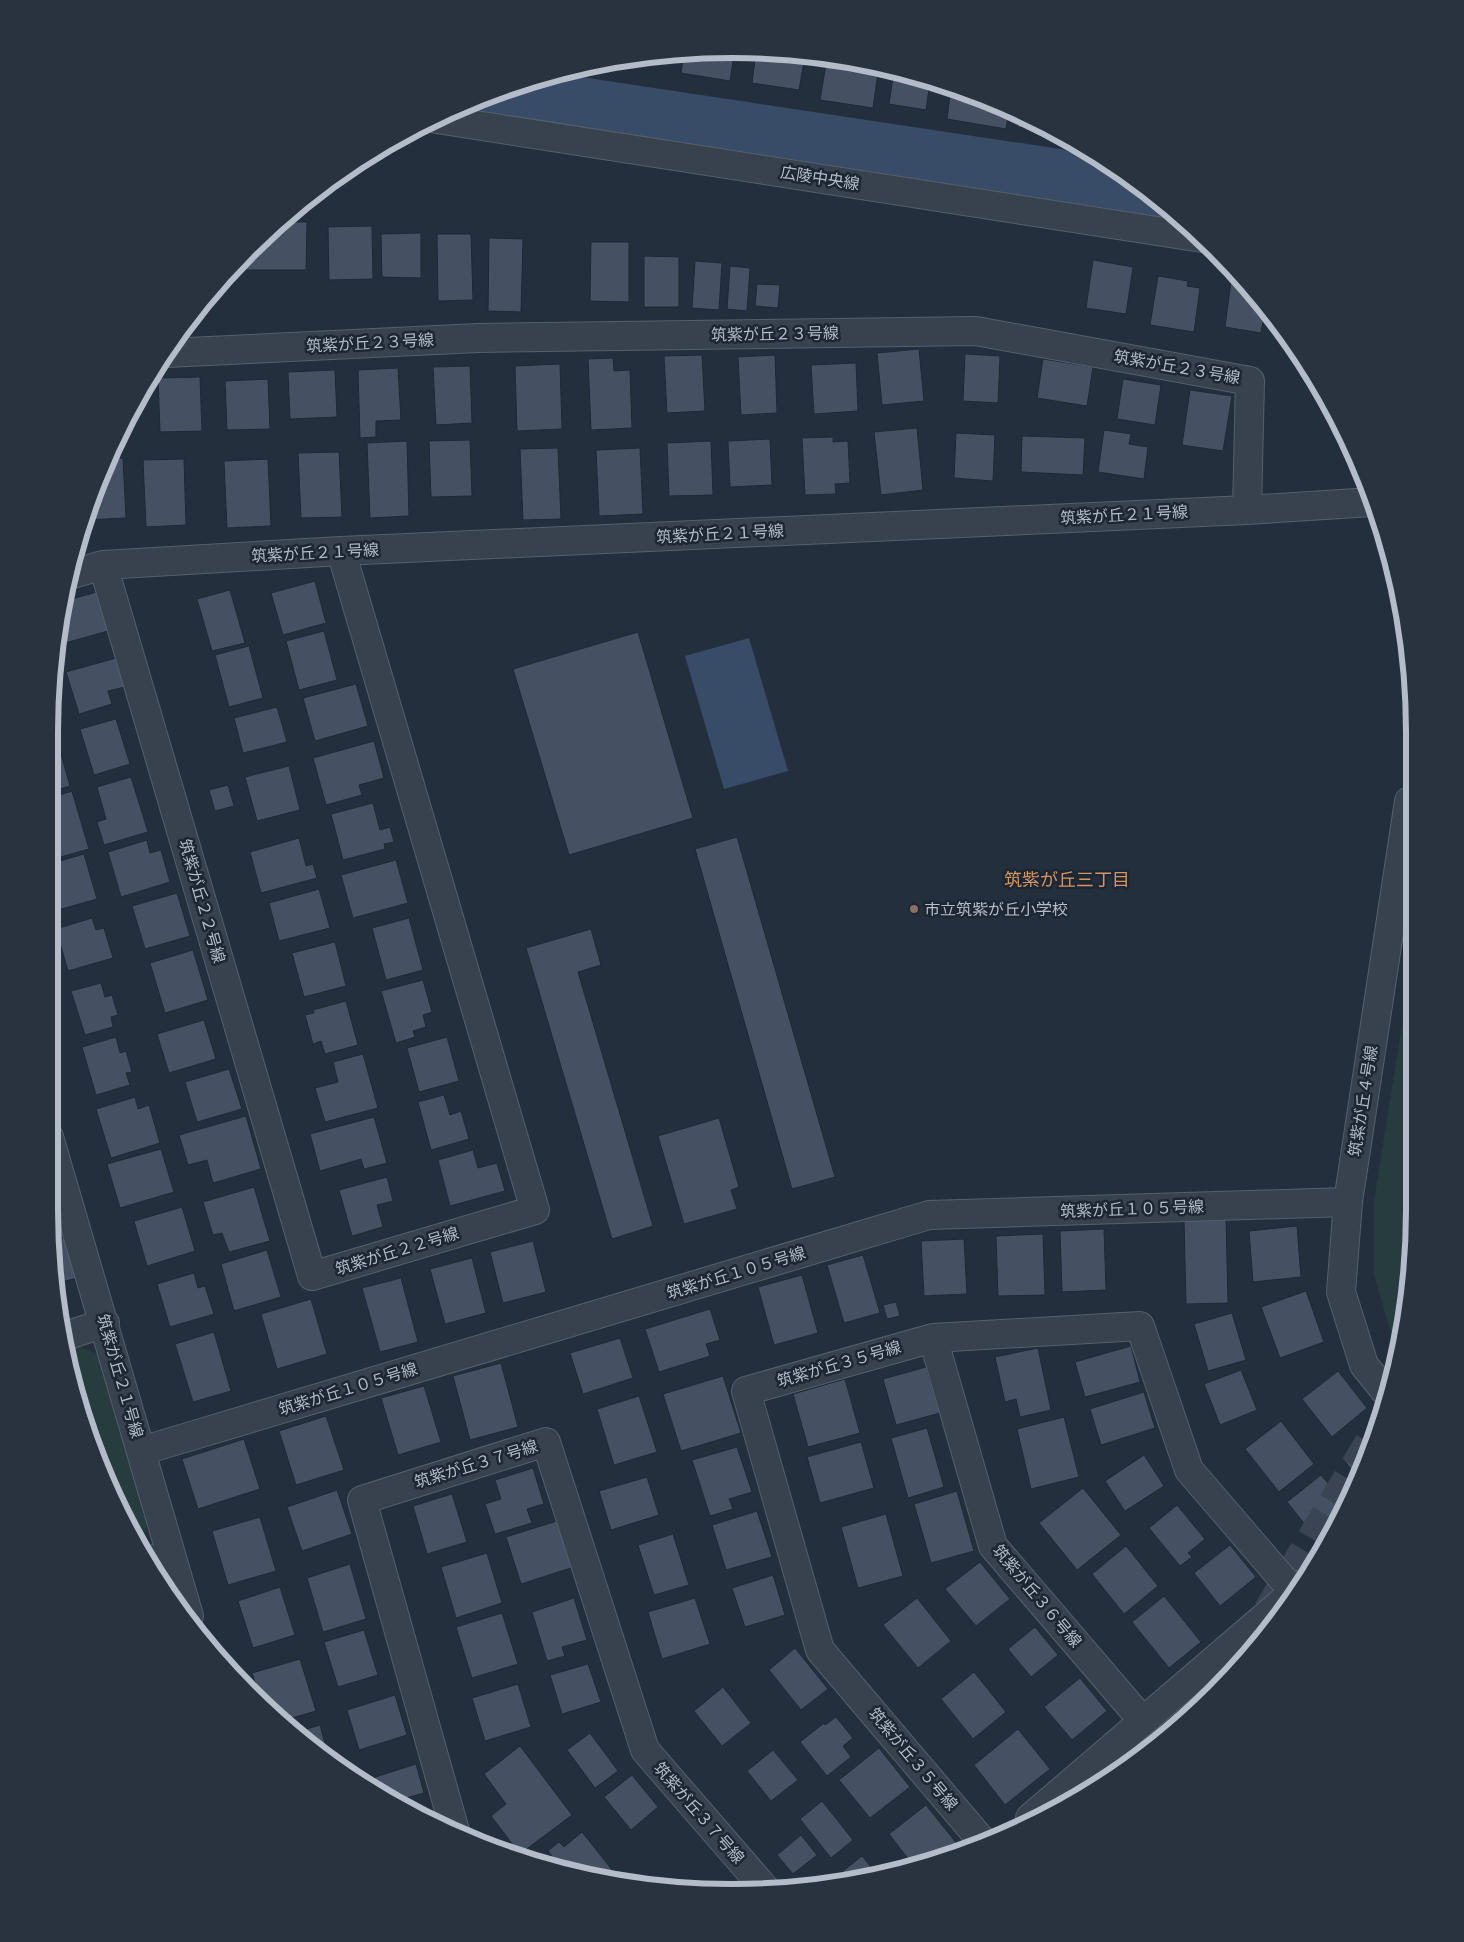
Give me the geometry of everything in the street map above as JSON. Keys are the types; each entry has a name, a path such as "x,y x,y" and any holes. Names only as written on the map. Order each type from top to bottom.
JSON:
{"street":[{"name":"広陵中央線","path":"450,120 1189,236"},
{"name":"筑紫が丘２３号線","path":"174,353 478,338 976,331 1250,381 1247,510"},
{"name":"筑紫が丘２１号線","path":"76,573 103,565 341,551 1247,510 1366,502"},
{"name":"筑紫が丘２２号線","path":"103,565 312,1276 535,1210 341,551"},
{"name":"筑紫が丘４号線","path":"1383,1388 1364,1365 1340,1292 1348,1202 1406,821"},
{"name":"筑紫が丘２１号線","path":"58,1167 142,1451 159,1557 181,1599"},
{"name":"筑紫が丘１０５号線","path":"142,1451 930,1215 1348,1202"},
{"path":"69,1335 105,1323"},
{"name":"筑紫が丘３５号線","path":"979,1837 820,1650 746,1391 933,1338 1140,1326 1189,1470 1294,1584"},
{"name":"筑紫が丘３６号線","path":"933,1338 993,1546 1143,1721"},
{"name":"筑紫が丘３７号線","path":"453,1824 362,1500 546,1442 645,1750 760,1883"},
{"path":"1039,1810 1279,1604"}],"green space":[{"path":"1406,1000 1405,1254 1401,1298 1394,1343 1374,1275 1374,1201"},
{"path":"78,1346 98,1354 148,1525 142,1536 127,1508 93,1427 71,1348"}],"water":[{"path":"749,638 788,771 724,789 685,656"}],"building":[{"path":"734,58 730,81 681,73 683,59"},
{"path":"755,59 804,62 799,90 752,83"},
{"path":"826,64 878,73 873,108 820,100"},
{"path":"893,77 929,87 926,110 889,104"},
{"path":"950,94 1008,117 1006,129 947,119"},
{"path":"1018,122 1035,130 1017,127"},
{"path":"291,222 307,222 306,270 241,270"},
{"path":"372,226 373,279 329,280 328,227"},
{"path":"421,233 421,278 382,277 381,234"},
{"path":"437,234 471,234 473,300 438,301"},
{"path":"489,238 523,239 521,312 488,311"},
{"path":"591,242 629,242 629,302 590,301"},
{"path":"644,256 679,257 679,307 644,307"},
{"path":"1093,260 1133,267 1126,314 1086,308"},
{"path":"695,261 722,263 719,310 692,308"},
{"path":"730,266 750,268 747,311 727,309"},
{"path":"1158,276 1188,281 1187,286 1200,288 1194,332 1150,325"},
{"path":"1231,281 1239,287 1264,317 1261,333 1225,327"},
{"path":"757,284 780,285 778,308 755,306"},
{"path":"919,349 924,401 882,405 877,353"},
{"path":"965,354 1000,356 998,403 963,401"},
{"path":"702,355 705,411 667,413 664,356"},
{"path":"775,355 777,413 741,415 738,357"},
{"path":"613,358 614,371 630,370 632,428 591,430 588,359"},
{"path":"1043,359 1093,367 1087,406 1037,398"},
{"path":"856,363 858,411 814,414 811,365"},
{"path":"560,364 562,429 517,431 515,366"},
{"path":"470,366 472,423 436,425 433,367"},
{"path":"398,368 401,420 376,421 376,437 360,438 358,370"},
{"path":"335,370 337,417 290,419 288,372"},
{"path":"200,377 202,431 160,432 158,378"},
{"path":"268,379 270,429 227,430 225,381"},
{"path":"1123,379 1161,385 1155,425 1117,419"},
{"path":"1190,390 1232,396 1223,451 1182,445"},
{"path":"135,419 136,426 131,426"},
{"path":"917,428 923,490 881,495 874,432"},
{"path":"1104,430 1131,434 1129,444 1148,447 1144,479 1098,472"},
{"path":"956,433 995,435 993,481 954,478"},
{"path":"1022,436 1085,438 1083,475 1021,472"},
{"path":"833,437 833,442 848,441 850,483 835,484 836,494 805,495 802,438"},
{"path":"770,439 772,485 730,487 728,441"},
{"path":"470,440 472,496 431,497 429,441"},
{"path":"407,441 409,516 370,518 367,443"},
{"path":"711,441 713,495 669,496 667,443"},
{"path":"558,448 561,519 523,520 520,449"},
{"path":"640,448 643,514 599,516 596,450"},
{"path":"339,452 342,517 301,518 298,453"},
{"path":"116,458 123,458 126,518 92,520 109,474"},
{"path":"184,459 186,525 146,527 143,460"},
{"path":"268,459 271,526 227,528 224,461"},
{"path":"315,581 326,623 283,635 271,593"},
{"path":"230,590 245,643 212,651 197,599"},
{"path":"97,592 108,631 65,643 64,639 70,599"},
{"path":"324,631 337,680 299,690 286,641"},
{"path":"638,632 693,818 569,855 513,669"},
{"path":"249,646 263,698 229,707 215,655"},
{"path":"116,658 125,687 108,691 112,704 79,714 66,672"},
{"path":"356,684 368,726 315,741 303,698"},
{"path":"277,707 287,742 243,753 234,718"},
{"path":"116,719 130,764 94,775 80,729"},
{"path":"374,741 384,778 359,785 362,795 326,805 313,758"},
{"path":"58,743 70,786 58,790"},
{"path":"289,766 300,810 257,821 245,777"},
{"path":"131,777 148,832 104,845 97,822 106,819 97,787"},
{"path":"228,785 234,806 215,811 209,790"},
{"path":"72,791 89,849 58,858 58,795"},
{"path":"373,803 380,830 390,827 394,842 384,844 385,849 343,860 331,814"},
{"path":"737,837 835,1177 792,1189 695,849"},
{"path":"299,838 306,866 313,864 317,878 261,893 250,852"},
{"path":"147,840 150,853 161,850 170,882 121,897 108,852"},
{"path":"84,854 97,899 58,910 58,862"},
{"path":"396,860 408,903 353,918 341,875"},
{"path":"319,889 330,928 279,941 269,903"},
{"path":"177,893 190,936 145,949 132,906"},
{"path":"92,918 96,930 104,928 113,958 68,971 58,936 58,928"},
{"path":"409,918 423,970 386,980 372,928"},
{"path":"591,929 601,965 578,972 653,1226 612,1239 526,948"},
{"path":"335,942 346,986 304,997 292,953"},
{"path":"193,950 208,1000 165,1013 150,963"},
{"path":"423,980 432,1012 423,1015 426,1027 413,1031 415,1037 396,1043 381,991"},
{"path":"101,983 105,997 112,995 118,1015 111,1017 113,1027 85,1035 71,991"},
{"path":"346,1001 358,1045 325,1054 321,1041 313,1044 305,1015 314,1013 313,1010"},
{"path":"204,1020 216,1059 169,1073 157,1034"},
{"path":"116,1037 120,1053 126,1051 132,1072 126,1073 130,1085 96,1095 82,1047"},
{"path":"447,1037 459,1081 419,1092 407,1048"},
{"path":"363,1054 378,1108 325,1122 315,1088 338,1082 333,1062"},
{"path":"229,1069 242,1109 197,1122 185,1082"},
{"path":"444,1095 450,1115 461,1111 469,1139 431,1150 418,1102"},
{"path":"135,1097 138,1109 149,1105 160,1143 111,1158 96,1109"},
{"path":"246,1116 261,1169 213,1183 207,1160 188,1165 179,1135"},
{"path":"374,1117 387,1163 364,1169 361,1159 320,1171 310,1134"},
{"path":"719,1118 739,1187 731,1190 737,1209 684,1224 658,1136"},
{"path":"161,1149 174,1192 120,1208 107,1164"},
{"path":"473,1150 478,1168 497,1163 505,1191 450,1206 438,1160"},
{"path":"387,1177 393,1201 377,1205 383,1227 352,1236 339,1190"},
{"path":"254,1187 270,1241 229,1252 222,1233 213,1235 203,1202"},
{"path":"182,1207 195,1251 147,1266 134,1221"},
{"path":"1226,1219 1228,1303 1186,1304 1184,1220"},
{"path":"1297,1226 1301,1277 1253,1282 1249,1231"},
{"path":"1104,1229 1106,1290 1062,1292 1060,1231"},
{"path":"1043,1234 1045,1295 998,1296 996,1236"},
{"path":"65,1238 77,1278 62,1282 59,1254 59,1240"},
{"path":"964,1239 967,1294 924,1296 921,1241"},
{"path":"533,1241 546,1292 503,1303 490,1252"},
{"path":"267,1250 281,1297 234,1311 221,1264"},
{"path":"863,1255 880,1313 844,1323 827,1265"},
{"path":"472,1258 486,1313 445,1324 430,1269"},
{"path":"194,1273 198,1288 205,1286 214,1314 170,1327 157,1284"},
{"path":"802,1275 818,1333 774,1345 758,1287"},
{"path":"401,1278 418,1342 380,1352 362,1288"},
{"path":"1306,1291 1324,1342 1280,1358 1261,1307"},
{"path":"311,1299 327,1354 277,1369 261,1314"},
{"path":"896,1302 900,1316 887,1319 883,1305"},
{"path":"710,1309 720,1340 706,1344 710,1356 659,1372 645,1329"},
{"path":"1232,1313 1246,1360 1208,1371 1194,1324"},
{"path":"214,1332 231,1391 193,1402 175,1344"},
{"path":"620,1338 633,1378 583,1394 570,1353"},
{"path":"1131,1346 1140,1382 1085,1397 1075,1362"},
{"path":"1038,1348 1051,1410 1020,1417 1016,1399 1005,1402 995,1357"},
{"path":"501,1363 518,1427 470,1440 453,1376"},
{"path":"926,1367 940,1413 896,1425 883,1379"},
{"path":"1241,1370 1257,1410 1220,1425 1204,1384"},
{"path":"1338,1371 1367,1408 1332,1437 1302,1399"},
{"path":"723,1376 741,1433 681,1451 663,1394"},
{"path":"845,1379 860,1433 808,1447 793,1394"},
{"path":"424,1386 441,1442 398,1455 381,1398"},
{"path":"1144,1392 1155,1428 1101,1445 1090,1409"},
{"path":"639,1396 657,1452 614,1465 597,1409"},
{"path":"326,1416 344,1470 296,1485 279,1431"},
{"path":"1064,1417 1079,1477 1031,1489 1017,1429"},
{"path":"1281,1421 1314,1464 1279,1492 1245,1449"},
{"path":"927,1428 944,1487 908,1498 891,1438"},
{"path":"244,1439 260,1489 198,1509 182,1459"},
{"path":"1366,1441 1353,1472 1343,1459"},
{"path":"861,1442 874,1488 820,1503 807,1457"},
{"path":"737,1447 752,1492 729,1499 733,1509 710,1516 692,1460"},
{"path":"1144,1455 1164,1486 1125,1511 1105,1481"},
{"path":"533,1468 544,1504 527,1509 532,1523 495,1534 485,1504 501,1499 495,1480"},
{"path":"1321,1475 1341,1499 1319,1542 1287,1502"},
{"path":"647,1477 659,1515 611,1530 599,1491"},
{"path":"1083,1488 1121,1535 1077,1570 1039,1523"},
{"path":"337,1490 352,1534 302,1551 287,1507"},
{"path":"957,1491 974,1551 931,1563 914,1504"},
{"path":"452,1494 467,1542 427,1554 413,1506"},
{"path":"1177,1505 1205,1539 1188,1553 1192,1557 1180,1566 1149,1528"},
{"path":"757,1511 772,1557 726,1570 712,1525"},
{"path":"886,1514 903,1576 858,1588 841,1527"},
{"path":"260,1517 276,1571 228,1585 212,1531"},
{"path":"560,1520 574,1567 521,1584 506,1537"},
{"path":"673,1534 689,1585 654,1595 638,1545"},
{"path":"1230,1545 1256,1577 1220,1606 1194,1573"},
{"path":"1126,1546 1158,1586 1124,1614 1092,1574"},
{"path":"487,1553 502,1603 456,1618 441,1567"},
{"path":"980,1562 1010,1599 976,1626 945,1589"},
{"path":"350,1564 366,1619 323,1632 307,1578"},
{"path":"773,1575 785,1615 745,1627 732,1588"},
{"path":"280,1587 295,1635 253,1648 238,1601"},
{"path":"1164,1596 1201,1642 1169,1668 1132,1622"},
{"path":"574,1598 587,1640 562,1647 565,1656 547,1661 532,1612"},
{"path":"695,1598 710,1644 662,1659 648,1612"},
{"path":"917,1598 951,1641 918,1668 883,1625"},
{"path":"502,1613 518,1664 472,1678 456,1627"},
{"path":"1035,1627 1058,1655 1031,1677 1008,1649"},
{"path":"364,1630 378,1675 338,1687 324,1642"},
{"path":"795,1648 828,1689 801,1710 769,1670"},
{"path":"300,1659 316,1711 289,1719 282,1713 280,1706 276,1707 257,1689 252,1673"},
{"path":"588,1664 601,1702 562,1714 550,1675"},
{"path":"974,1672 1006,1712 973,1739 941,1699"},
{"path":"1080,1678 1107,1711 1072,1740 1044,1707"},
{"path":"518,1684 531,1727 485,1741 472,1698"},
{"path":"723,1687 751,1723 722,1746 694,1711"},
{"path":"395,1695 407,1735 359,1750 347,1710"},
{"path":"836,1717 853,1738 843,1746 851,1757 827,1776 800,1742 824,1723 825,1725"},
{"path":"320,1725 326,1749 321,1745 303,1730"},
{"path":"1018,1729 1050,1769 1005,1805 974,1765"},
{"path":"590,1733 618,1771 595,1788 567,1750"},
{"path":"520,1746 572,1815 523,1852 517,1849 491,1816 506,1804 484,1774"},
{"path":"879,1748 910,1787 870,1818 839,1780"},
{"path":"773,1750 798,1780 771,1801 747,1771"},
{"path":"416,1764 424,1793 406,1798 407,1800 370,1779"},
{"path":"632,1775 658,1807 631,1830 604,1797"},
{"path":"822,1801 853,1840 831,1858 800,1819"},
{"path":"926,1805 958,1845 910,1861 889,1834"},
{"path":"582,1832 613,1871 610,1874 600,1872 556,1862 548,1851 559,1842 564,1847"},
{"path":"801,1835 817,1855 793,1874 777,1855"},
{"path":"862,1856 873,1870 864,1872 836,1876"}],"waterway":[{"path":"501,98 1139,194"}],"tunnel":[{"path":"1244,1649 1358,1459"}],"place":[{"name":"市立筑紫が丘小学校","path":"914,909"}],"district":[{"name":"筑紫が丘三丁目","path":"1067,880"}]}
